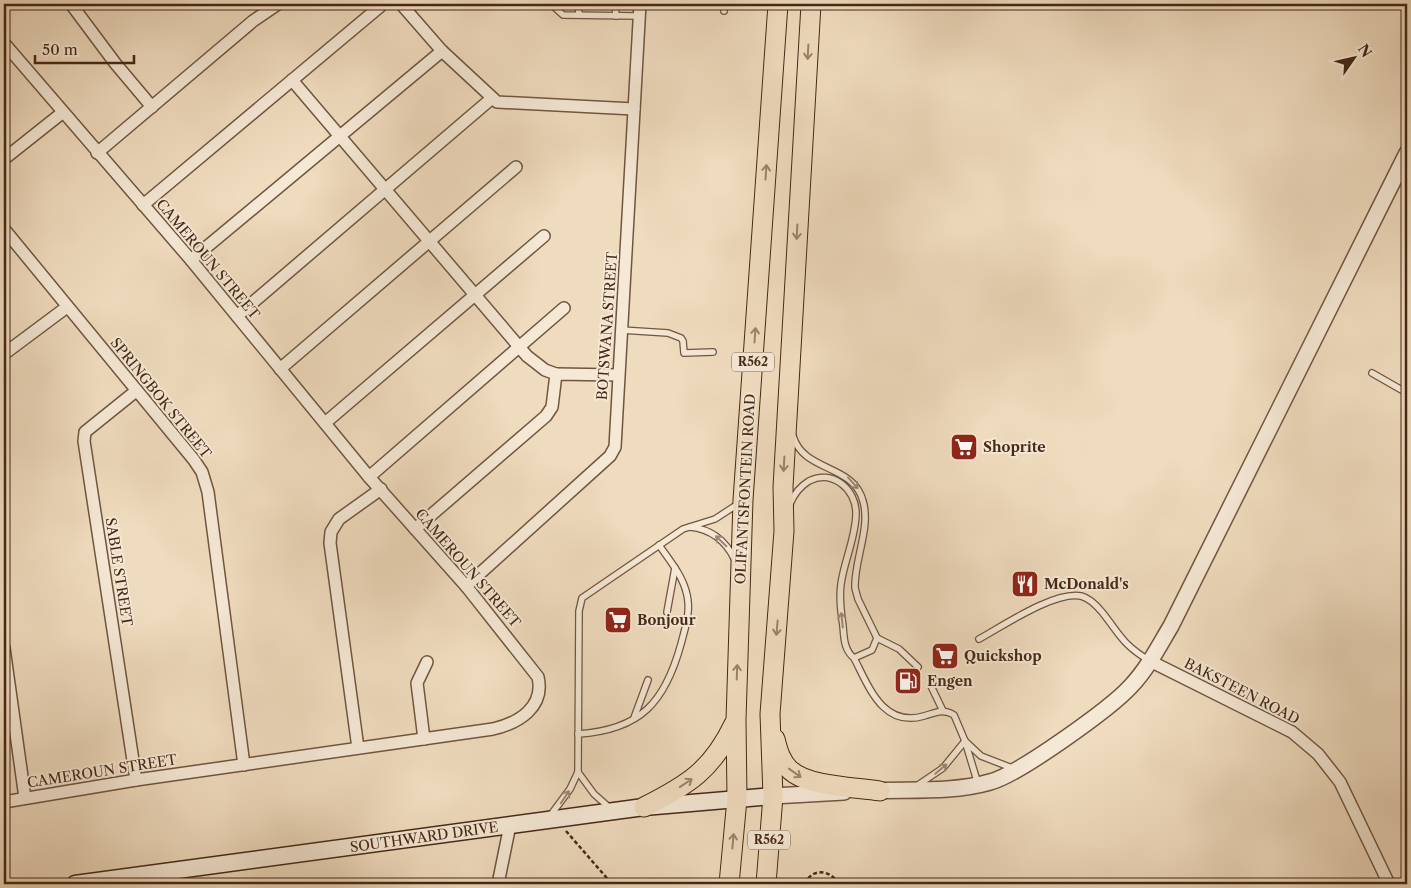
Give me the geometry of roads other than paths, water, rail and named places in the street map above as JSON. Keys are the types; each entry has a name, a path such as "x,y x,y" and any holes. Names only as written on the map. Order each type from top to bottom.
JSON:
{"main road":[{"name":"OLIFANTSFONTEIN ROAD","path":"729,884 737,798 736,720 743,500 778,4"},
{"name":"R562","path":"766,884 773,796 770,714 784,531 783,486 811,4"},
{"path":"770,714 782,760 797,776 809,780 880,790"},
{"path":"644,807 702,772 723,747 736,720"},
{"name":"SOUTHWARD DRIVE","path":"75,884 644,807 773,796"}],"street":[{"path":"71,4 115,63 152,107"},
{"path":"97,153 278,4"},
{"path":"143,205 383,4"},
{"path":"401,4 442,51 491,99 508,104 634,110"},
{"name":"BOTSWANA STREET","path":"466,586 612,454 615,447 640,4"},
{"name":"CAMEROUN STREET","path":"4,43 62,113 191,260 380,489 466,586 538,677 540,694 527,711 507,726 244,766 136,780 4,802"},
{"path":"191,260 442,51"},
{"path":"292,80 475,296 536,364 544,370 556,374 618,375"},
{"path":"237,316 384,188 491,99"},
{"path":"4,159 62,113"},
{"path":"773,796 978,785 1003,777 1017,769 1116,699 1132,685 1150,661 1176,617 1407,153"},
{"path":"280,369 429,240 516,168"},
{"name":"SPRINGBOK STREET","path":"4,229 194,460 206,487 244,766"},
{"path":"325,423 544,236"},
{"path":"4,354 67,307"},
{"path":"370,477 564,308"},
{"path":"415,529 546,416 552,407 556,374"},
{"name":"SABLE STREET","path":"136,391 85,432 84,441 136,780"},
{"path":"358,748 330,543 331,532 339,519 380,489"},
{"path":"4,648 24,798"},
{"name":"BAKSTEEN ROAD","path":"1150,661 1292,732 1318,754 1340,782 1386,883"},
{"path":"424,739 417,683 427,662"},
{"path":"498,884 510,825"}],"lane":[{"path":"551,4 563,15 639,16"},
{"path":"578,4 578,14"},
{"path":"615,4 616,16"},
{"path":"724,4 724,11"},
{"path":"622,330 672,334 683,341 684,353 713,352"},
{"path":"1372,373 1407,393"},
{"path":"788,397 793,434 800,452 812,462 845,475 855,484 861,494 865,518 855,580 856,594 877,638 899,649 918,667"},
{"path":"784,531 793,497 797,490 807,483 819,478 829,478 839,482 850,494 854,502 855,518 840,596 845,643 848,652 854,658 880,705 891,714 901,718 922,717 943,711 949,712 956,718 978,785"},
{"path":"551,819 570,789 578,772 579,612 581,602 592,590 687,527 722,516 743,500"},
{"path":"687,527 712,533 722,540 732,553 740,574"},
{"path":"578,734 603,731 633,720 654,703 669,682 686,627 687,594 674,568 659,545"},
{"path":"667,612 674,568"},
{"path":"979,639 1059,598 1079,596 1085,598 1101,611 1127,646 1150,661"},
{"path":"854,658 872,650 877,638"},
{"path":"633,720 648,680"},
{"path":"931,686 943,711"},
{"path":"965,741 981,756 1017,769"},
{"path":"910,790 943,768 965,741"},
{"path":"578,772 594,794 615,811"}],"place":[{"name":"Shoprite","path":"964,447"},
{"name":"McDonald's","path":"1025,584"},
{"name":"Bonjour","path":"618,620"},
{"name":"Quickshop","path":"945,656"},
{"name":"Engen","path":"908,681"}]}
